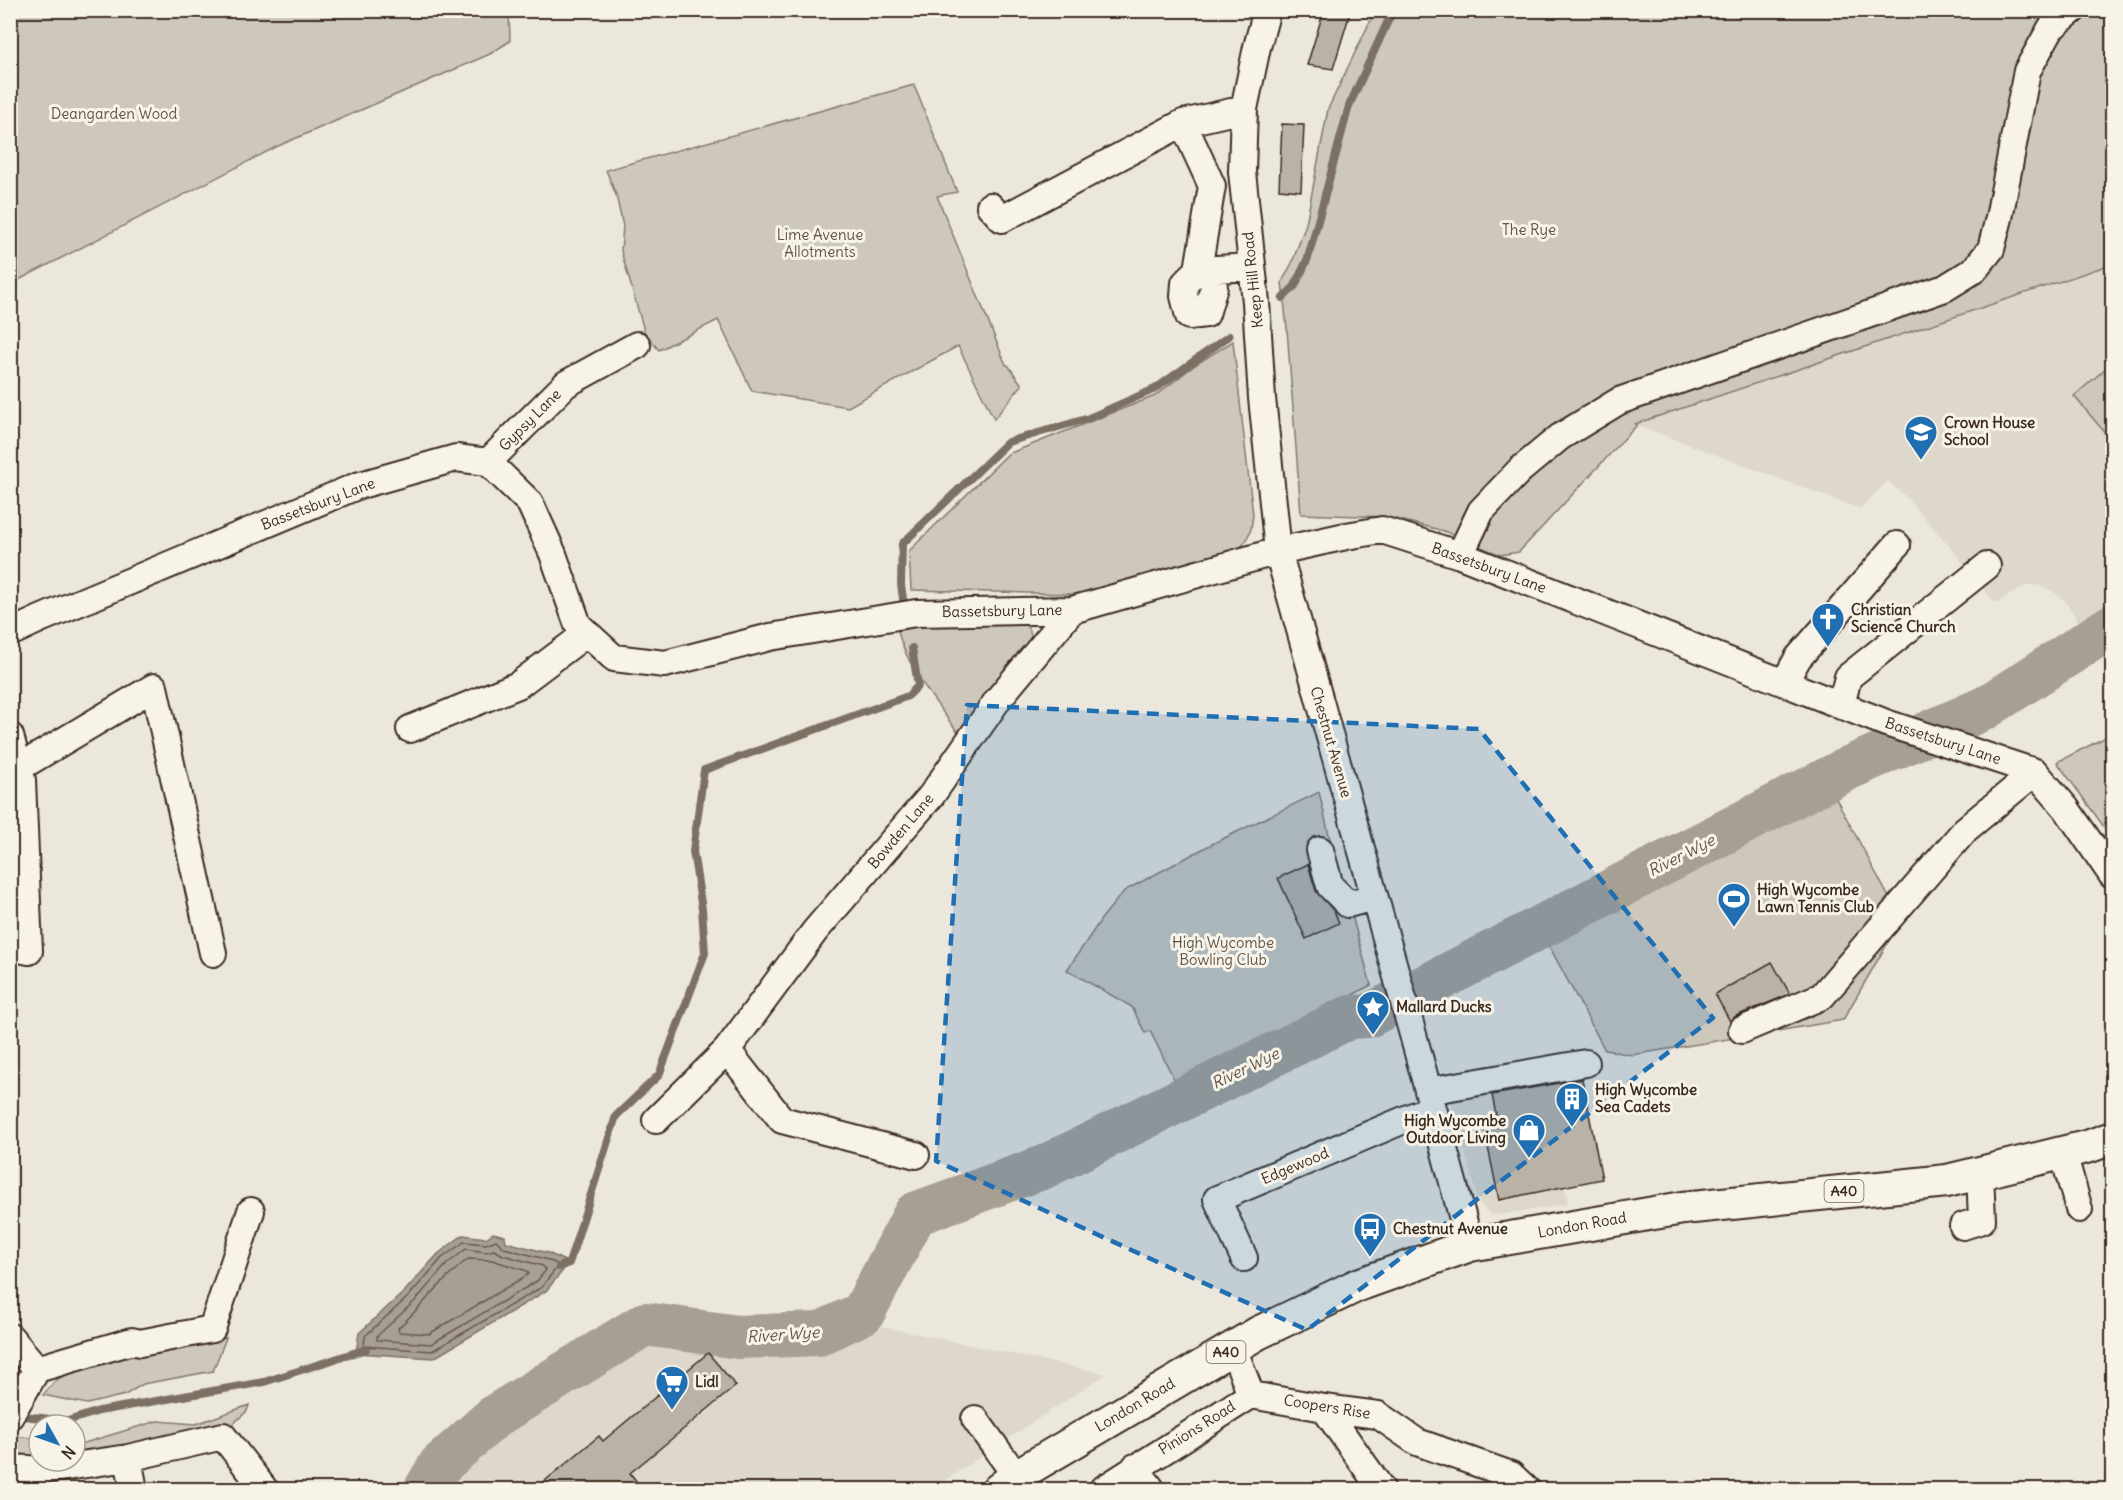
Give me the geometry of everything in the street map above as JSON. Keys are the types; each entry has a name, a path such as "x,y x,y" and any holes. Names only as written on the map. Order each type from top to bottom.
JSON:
{"main road":[{"name":"London Road","path":"1007,1483 1258,1334 1358,1285 1470,1245 1683,1208 1947,1180 2063,1153 2112,1138"}],"street":[{"name":"Keep Hill Road","path":"1267,10 1244,109 1242,172 1278,551"},
{"path":"1460,555 1481,511 1519,471 1560,437 1619,401 1945,288 1974,270 1991,249 1998,224 2027,71 2051,28 2073,10"},
{"path":"990,206 1002,219 1184,123 1244,109"},
{"path":"1184,123 1212,186 1205,269 1252,267"},
{"name":"Gypsy Lane","path":"488,462 566,384 637,345"},
{"name":"Bassetsbury Lane","path":"10,633 357,486 456,458 488,462 530,503 553,554 578,625 614,658 665,664 770,637 916,612 1072,610 1278,551 1382,530 1460,555 1887,723 2035,771"},
{"path":"1784,683 1798,658 1897,545"},
{"name":"Chestnut Avenue","path":"1278,551 1470,1245"},
{"path":"1841,705 1848,677 1987,566"},
{"name":"Bowden Lane","path":"656,1120 727,1050 814,931 932,796 999,698 1072,610"},
{"path":"410,729 518,684 587,633"},
{"path":"15,771 154,687 213,952"},
{"path":"10,736 15,771 22,780 29,951 10,947"},
{"path":"1742,1030 1822,996 1966,829 2035,771 2066,808 2112,875"},
{"path":"1320,850 1330,886 1348,904 1374,897"},
{"path":"727,1050 782,1120 916,1155"},
{"path":"1430,1100 1586,1064"},
{"name":"Edgewood","path":"1244,1258 1217,1199 1430,1100"},
{"path":"2063,1153 2079,1209"},
{"path":"1963,1226 1982,1220 1980,1172"},
{"path":"10,1416 32,1379 132,1341 140,1343 222,1327 251,1211"},
{"path":"10,1337 32,1379"},
{"name":"Pinions Road","path":"1102,1490 1251,1395 1233,1348"},
{"name":"Coopers Rise","path":"1251,1395 1378,1415 1417,1442 1511,1474 1527,1490"},
{"path":"1324,1408 1382,1490"},
{"path":"975,1419 1007,1483"},
{"path":"10,1468 46,1470 128,1458 223,1437 265,1490"},
{"path":"128,1458 134,1490"},
{"path":"1135,1467 1152,1490"}],"highlighted area":[{"path":"967,705 1479,729 1713,1018 1307,1330 936,1161"}],"shaded area":[{"name":"Crown House School","path":"2112,264 2112,363 2075,396 2112,441 2112,614 2090,624 2080,624 2065,601 2054,592 2038,585 2028,585 1995,603 1907,498 1888,481 1860,509 1634,424"},
{"path":"1543,1077 1568,1204 1499,1215 1490,1214 1479,1203 1450,1097"},
{"path":"866,1323 1106,1374 932,1489 430,1490 468,1443 499,1418 591,1362 616,1356 638,1341 660,1337 754,1352 821,1352 848,1341"}],"green space":[{"name":"Deangarden Wood","path":"11,10 509,11 510,41 490,54 278,146 11,284"},
{"name":"The Rye","path":"1375,11 2112,11 2112,264 1635,424 1637,425 1519,552 1500,555 1444,531 1388,517 1301,514 1282,282 1292,263 1306,224 1328,109"},
{"name":"Lime Avenue Allotments","path":"914,85 957,192 937,196 1006,365 1022,385 994,419 958,346 848,407 752,391 718,320 659,350 645,334 621,251 623,226 616,195 606,170"},
{"path":"1233,341 1253,515 1246,541 1238,550 1175,572 1074,594 911,590 909,551 1008,454 1155,396 1195,365"},
{"path":"2112,363 2112,441 2074,396"},
{"path":"1022,620 1030,631 1033,644 963,739 913,668 905,652 897,623"},
{"path":"2112,734 2112,838 2057,762"},
{"name":"High Wycombe Lawn Tennis Club","path":"1831,789 1901,920 1843,1020 1632,1055 1605,1050 1547,942"},
{"name":"High Wycombe Bowling Club","path":"1319,792 1332,847 1338,906 1353,919 1371,985 1179,1089 1150,1031 1145,1033 1132,1007 1067,970 1102,918 1124,891 1210,845"},
{"path":"226,1338 213,1371 143,1384 125,1395 87,1404 43,1395 55,1381 95,1361"},
{"path":"249,1405 247,1411 221,1435 156,1448 109,1454 105,1458 87,1461 87,1442 157,1421 196,1424"},
{"path":"15,1436 27,1438 27,1460 11,1451 10,1440"}],"water":[{"path":"493,1233 505,1236 506,1242 548,1253 569,1263 546,1291 434,1358 356,1353 359,1333 404,1292 438,1254 463,1235 486,1238"}],"building":[{"path":"1324,10 1351,10 1333,69 1307,65"},
{"path":"1282,124 1304,125 1301,191 1279,189"},
{"path":"1308,864 1316,891 1334,911 1339,923 1306,939 1278,878"},
{"path":"1772,962 1790,994 1736,1016 1730,1021 1715,994"},
{"path":"1582,1079 1602,1179 1499,1200 1482,1118 1496,1115 1492,1095"},
{"name":"Lidl","path":"708,1353 736,1386 630,1473 643,1490 534,1490 599,1436 603,1441"}],"waterway":[{"path":"1283,298 1295,286 1308,258 1349,106 1393,10"},
{"path":"904,605 901,585 902,544 1008,442 1089,418 1155,389 1229,336"},
{"name":"River Wye","path":"425,1490 440,1465 495,1416 645,1324 738,1337 819,1334 863,1313 915,1214 1044,1167 1350,1017 1368,1016 1851,767 1985,708 2112,626"},
{"path":"559,1267 569,1263 616,1116 659,1075 705,953 702,909 693,851 704,770 908,696 918,686 912,648"},
{"path":"15,1415 68,1421 99,1411 264,1382 366,1349"}],"place":[{"name":"Crown House School","path":"1921,461"},
{"name":"Christian Science Church","path":"1828,648"},
{"name":"High Wycombe Lawn Tennis Club","path":"1734,928"},
{"name":"Mallard Ducks","path":"1373,1036"},
{"name":"High Wycombe Sea Cadets","path":"1572,1128"},
{"name":"High Wycombe Outdoor Living","path":"1529,1159"},
{"name":"Chestnut Avenue","path":"1370,1258"},
{"name":"Lidl","path":"672,1411"}]}
